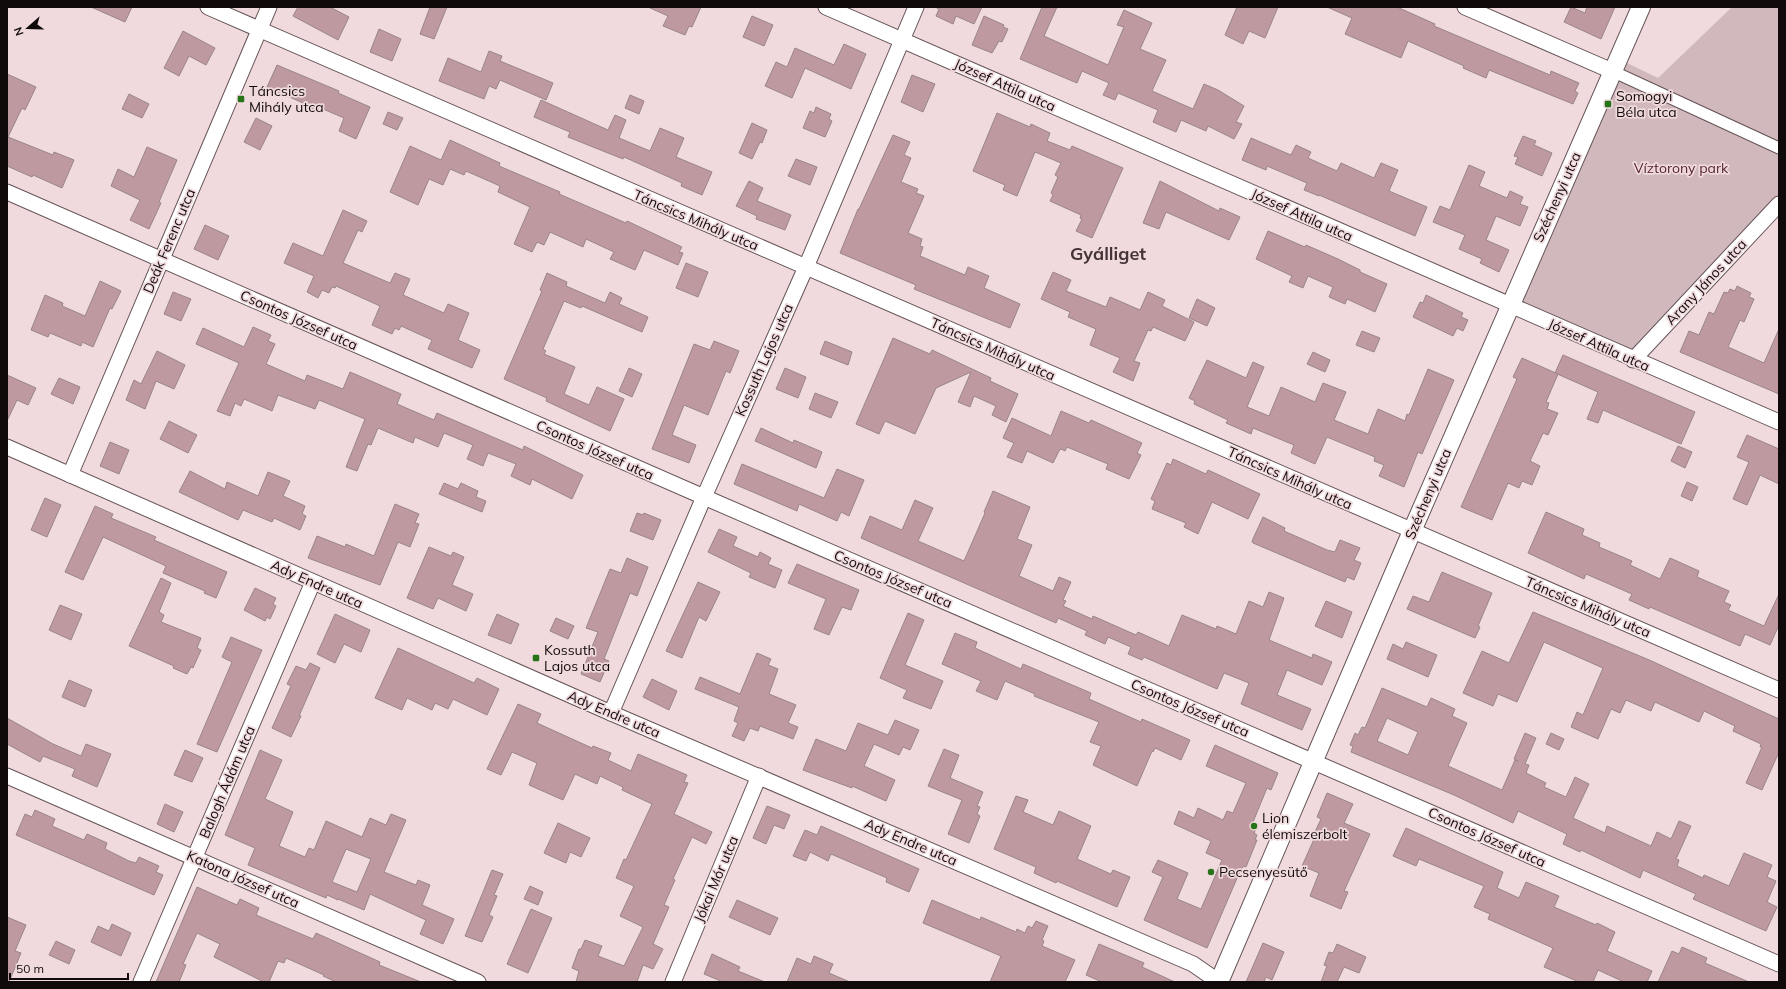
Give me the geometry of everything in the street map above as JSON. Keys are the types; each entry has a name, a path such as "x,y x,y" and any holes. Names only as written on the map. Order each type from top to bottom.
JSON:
{"street":[{"name":"Táncsics Mihály utca","path":"208,7 1779,690"},
{"name":"Deák Ferenc utca","path":"70,474 269,7"},
{"name":"József Attila utca","path":"826,7 1633,360 1779,422"},
{"name":"Kossuth Lajos utca","path":"611,713 704,497 806,267 916,7"},
{"path":"1465,7 1612,71 1779,148"},
{"name":"Széchenyi utca","path":"1219,982 1412,531 1641,7"},
{"name":"Csontos József utca","path":"7,192 704,497 1779,964"},
{"name":"Arany János utca","path":"1633,360 1779,204"},
{"name":"Ady Endre utca","path":"7,447 611,713 1193,964 1219,982"},
{"name":"Balogh Ádám utca","path":"141,982 313,582"},
{"name":"Katona József utca","path":"7,776 478,982"},
{"name":"Jókai Mór utca","path":"673,982 759,776"}],"green space":[{"name":"Víztorony park","path":"1732,7 1779,7 1779,196 1632,352 1519,305 1627,63 1658,78"}],"building":[{"path":"91,7 132,7 125,22"},
{"path":"298,7 330,7 349,17 338,40 293,16"},
{"path":"430,7 447,7 434,39 420,34"},
{"path":"648,7 701,7 692,27 689,26 685,35 663,26 668,16"},
{"path":"935,7 982,7 974,24 956,16 953,24 936,16 939,9"},
{"path":"1042,7 1057,7 1044,36 1108,65 1124,27 1117,25 1124,10 1152,23 1140,49 1166,60 1152,91 1193,109 1204,84 1218,90 1244,106 1236,122 1242,124 1234,139 1208,126 1206,131 1181,120 1176,132 1153,122 1158,110 1118,93 1115,100 1103,95 1109,83 1082,71 1077,83 1020,59"},
{"path":"1237,7 1278,7 1265,38 1249,31 1243,44 1225,35"},
{"path":"1327,7 1397,7 1435,24 1434,26 1550,75 1551,71 1579,83 1575,91 1578,93 1573,104 1489,70 1486,78 1463,68 1464,66 1408,41 1401,58 1345,34 1352,18"},
{"path":"1571,7 1585,13 1587,7 1615,7 1601,39 1564,22"},
{"path":"752,16 773,25 764,46 743,37"},
{"path":"984,16 1004,25 1003,27 1008,29 1002,42 999,41 992,53 972,45"},
{"path":"379,29 401,39 392,61 370,52"},
{"path":"183,31 215,48 206,65 189,56 179,76 164,68"},
{"path":"844,44 866,54 851,89 805,68 792,98 765,86 776,62 787,67 795,48 834,65"},
{"path":"489,51 502,56 500,61 553,83 546,100 500,80 496,89 489,86 484,99 439,81 448,58 481,72"},
{"path":"277,65 339,91 338,93 370,107 356,139 339,131 344,118 316,106 313,112 301,107 303,103 267,87"},
{"path":"7,74 36,87 25,110 22,108 8,137 53,155 54,152 74,160 62,188 33,175 32,177 7,166"},
{"path":"912,75 935,84 923,112 901,102"},
{"path":"129,94 149,104 142,118 122,109"},
{"path":"630,95 644,101 639,114 625,108"},
{"path":"541,100 608,130 615,115 626,120 619,138 650,151 660,128 684,138 676,157 712,172 702,195 681,186 682,183 624,157 623,159 568,137 570,132 534,117"},
{"path":"816,107 831,114 829,119 832,121 825,137 803,128 810,111 814,113"},
{"path":"388,112 403,118 397,130 383,124"},
{"path":"997,113 1030,127 1031,124 1050,133 1047,141 1070,150 1072,146 1123,168 1092,238 1076,231 1082,219 1080,218 1081,215 1050,201 1053,195 1051,193 1058,177 1055,175 1061,163 1035,152 1017,196 1003,190 1005,185 973,171"},
{"path":"256,118 272,126 260,150 244,142"},
{"path":"752,123 767,130 762,143 760,142 752,159 739,153"},
{"path":"893,135 910,142 904,155 911,158 901,182 918,189 916,193 924,196 908,233 922,239 920,246 923,247 920,256 965,275 968,267 989,276 984,288 1020,304 1010,328 914,289 916,285 840,253 858,209"},
{"path":"1523,136 1536,141 1534,145 1552,153 1542,176 1515,164 1518,157 1514,156"},
{"path":"1251,138 1291,155 1296,145 1311,152 1308,158 1337,171 1341,163 1374,178 1381,163 1398,170 1389,191 1427,207 1415,236 1304,190 1307,183 1267,166 1266,170 1242,160"},
{"path":"450,140 500,163 499,166 560,192 559,194 626,223 627,221 682,247 679,252 683,253 678,265 644,250 635,270 610,259 614,252 586,239 583,247 550,232 544,245 537,242 532,252 514,244 530,207 498,192 500,186 466,171 464,175 450,169 443,185 429,179 418,205 390,192 410,146 441,160"},
{"path":"147,147 177,160 159,202 161,203 149,229 130,220 140,200 111,186 118,169 134,177"},
{"path":"796,159 817,167 810,185 788,176"},
{"path":"1469,165 1485,172 1479,186 1507,198 1510,191 1523,197 1520,204 1528,207 1520,226 1496,216 1486,240 1509,250 1499,272 1480,263 1482,259 1459,249 1465,235 1433,222 1440,206 1450,210"},
{"path":"749,181 763,188 757,201 791,215 785,230 756,219 757,216 736,206"},
{"path":"1160,181 1219,211 1220,208 1240,217 1229,240 1166,212 1159,229 1143,223"},
{"path":"343,210 367,221 362,232 358,230 343,263 390,283 395,273 410,279 403,295 444,313 448,304 469,313 458,340 480,350 472,368 428,349 432,340 401,326 399,330 395,328 392,334 372,325 380,306 336,286 335,288 332,287 329,293 322,290 318,298 307,292 314,276 284,263 293,243 323,256"},
{"path":"205,225 229,236 218,260 194,249"},
{"path":"1268,231 1338,259 1360,270 1360,272 1387,284 1375,312 1347,299 1345,304 1329,297 1333,287 1308,276 1303,288 1289,282 1292,276 1256,259"},
{"path":"686,263 708,272 698,297 676,288"},
{"path":"1053,272 1071,280 1066,291 1106,307 1110,297 1140,310 1148,292 1165,300 1162,306 1194,322 1185,341 1153,327 1151,331 1148,330 1134,361 1140,363 1133,381 1113,372 1120,358 1090,345 1096,329 1068,317 1070,312 1041,299"},
{"path":"547,273 567,282 566,286 605,303 610,292 622,298 619,304 648,317 642,332 582,306 581,308 564,301 543,349 546,351 544,354 575,367 564,394 589,405 597,387 624,399 610,431 546,401 547,398 504,379 542,291 540,290"},
{"path":"100,281 121,291 112,309 110,308 93,347 82,342 81,346 50,333 48,337 31,330 45,295 63,303 62,306 85,316"},
{"path":"1737,286 1751,293 1749,297 1754,299 1744,322 1740,320 1728,347 1764,363 1779,329 1779,394 1680,352 1689,331 1699,335 1709,312 1714,314 1724,292 1728,293 1730,289 1735,291"},
{"path":"173,292 191,299 181,321 164,314"},
{"path":"1426,295 1463,313 1461,317 1468,320 1463,331 1457,328 1453,336 1413,317 1420,302 1423,303"},
{"path":"1197,299 1215,308 1207,326 1189,318"},
{"path":"253,327 271,335 268,341 275,344 266,364 305,381 307,375 343,389 350,372 401,394 397,404 434,420 437,413 523,450 524,446 583,475 572,499 532,479 530,485 511,476 516,464 488,453 483,466 467,459 473,445 444,433 438,447 415,437 413,443 378,428 371,445 368,444 357,471 346,467 365,419 319,400 315,409 278,395 272,411 244,399 241,406 235,403 230,416 217,411 239,363 196,344 203,328 244,347"},
{"path":"1362,331 1380,338 1374,352 1356,345"},
{"path":"893,338 930,354 932,350 991,378 990,381 1018,394 1006,422 992,415 996,406 974,396 970,407 958,402 971,372 936,388 915,434 885,421 879,434 856,424"},
{"path":"714,341 739,351 730,373 726,371 708,415 684,405 672,435 696,445 689,463 652,449 694,344 710,350"},
{"path":"825,341 852,352 848,365 820,354"},
{"path":"157,351 185,365 174,389 156,381 145,409 126,400 134,380 141,384"},
{"path":"1313,352 1330,360 1325,372 1307,364"},
{"path":"1563,355 1695,412 1681,444 1603,410 1598,423 1587,419 1598,392 1555,373"},
{"path":"1522,358 1558,374 1546,402 1549,403 1547,409 1558,413 1548,435 1543,433 1530,461 1540,466 1532,485 1522,481 1519,488 1508,483 1492,520 1461,507 1517,379 1513,377"},
{"path":"1207,360 1246,378 1253,362 1264,367 1247,407 1269,416 1281,387 1315,402 1323,383 1346,392 1334,420 1368,434 1378,409 1405,421 1407,414 1409,415 1428,369 1454,380 1422,454 1418,452 1404,487 1379,476 1384,465 1374,461 1375,457 1327,437 1315,464 1291,453 1294,445 1253,428 1251,434 1226,423 1228,420 1194,404 1195,401 1189,398"},
{"path":"629,368 642,374 632,397 619,391"},
{"path":"785,368 806,377 798,398 776,389"},
{"path":"7,375 36,388 28,405 17,400 7,421"},
{"path":"59,378 80,387 73,404 51,394"},
{"path":"815,393 838,402 831,418 809,409"},
{"path":"1061,411 1089,423 1091,420 1142,443 1137,453 1141,455 1129,479 1106,469 1108,464 1067,447 1065,451 1061,449 1059,451 1053,463 1027,451 1022,463 1007,457 1014,443 1003,438 1012,418 1051,436"},
{"path":"169,421 197,435 188,453 160,439"},
{"path":"761,428 793,443 794,440 822,452 816,468 755,441"},
{"path":"1747,435 1779,449 1779,484 1760,475 1747,505 1733,499 1749,462 1737,457"},
{"path":"110,442 129,450 119,474 100,466"},
{"path":"1678,446 1692,452 1685,468 1671,461"},
{"path":"1173,459 1206,474 1208,470 1260,494 1248,519 1212,502 1198,534 1184,527 1186,523 1152,509 1155,501 1151,499 1167,463 1171,465"},
{"path":"742,464 824,498 837,469 864,480 849,516 841,512 837,521 799,504 797,511 734,484"},
{"path":"190,471 225,489 227,482 258,496 268,472 290,481 283,496 305,506 302,514 306,516 300,530 274,518 272,522 243,510 238,520 179,492"},
{"path":"1687,482 1698,487 1692,501 1681,496"},
{"path":"444,483 458,489 461,483 478,491 476,497 486,501 482,512 439,494"},
{"path":"993,491 1030,507 1017,539 1032,545 1019,576 1053,591 1059,577 1071,582 1063,600 1066,601 1063,606 1092,619 1093,616 1136,635 1138,632 1169,646 1182,615 1216,629 1217,626 1236,634 1249,601 1263,607 1269,592 1284,598 1269,640 1312,658 1313,654 1332,662 1322,685 1287,670 1277,695 1311,709 1302,730 1241,704 1249,683 1224,673 1217,689 1144,657 1142,660 1128,654 1131,647 1108,637 1105,644 1085,635 1087,631 1058,618 1056,623 861,538 870,516 902,530 915,500 933,508 918,541 964,561"},
{"path":"45,498 61,505 47,537 31,530"},
{"path":"395,504 419,514 415,523 419,524 410,547 398,542 380,585 308,558 317,536 345,547 346,544 374,556"},
{"path":"95,506 113,514 111,518 156,537 154,540 227,572 216,598 204,593 205,591 163,573 166,566 103,537 83,580 65,572"},
{"path":"1546,512 1584,529 1582,535 1600,543 1599,547 1632,561 1630,565 1660,579 1670,558 1699,571 1697,577 1729,591 1724,602 1731,605 1728,610 1764,626 1779,594 1779,625 1770,645 1745,634 1740,646 1650,607 1649,609 1629,600 1632,594 1586,574 1584,579 1528,553"},
{"path":"637,513 643,515 644,513 661,520 653,540 630,531"},
{"path":"1263,517 1285,528 1284,531 1327,550 1335,552 1340,540 1360,548 1354,560 1361,563 1354,580 1347,577 1345,582 1253,543 1252,541"},
{"path":"719,529 737,537 733,546 758,557 760,552 771,558 768,564 782,570 775,588 749,577 751,573 708,552"},
{"path":"429,547 451,556 453,552 464,557 452,585 473,594 466,611 438,598 433,609 407,598"},
{"path":"627,558 648,567 637,596 630,593 604,659 609,661 600,682 581,674 598,632 586,628 610,569 621,573"},
{"path":"797,564 859,590 851,610 842,607 829,635 814,629 826,599 788,583"},
{"path":"1442,572 1492,593 1478,626 1480,627 1475,638 1407,609 1413,596 1429,602"},
{"path":"161,578 171,583 159,612 164,615 161,622 201,638 197,648 201,650 193,668 191,667 187,674 173,668 174,666 129,646"},
{"path":"698,582 720,592 706,621 699,617 682,658 666,651"},
{"path":"255,588 276,598 273,604 276,606 270,619 267,617 265,621 244,610"},
{"path":"1326,601 1352,612 1342,638 1315,626"},
{"path":"60,605 82,614 71,640 49,630"},
{"path":"1533,612 1647,659 1779,719 1779,752 1762,790 1746,783 1762,747 1760,747 1761,744 1733,731 1735,726 1704,711 1699,722 1655,702 1651,711 1626,700 1620,713 1611,709 1598,739 1571,727 1577,712 1583,715 1603,668 1544,642 1517,702 1498,694 1493,706 1463,693 1482,651 1509,663"},
{"path":"908,613 924,620 905,665 943,681 931,709 903,698 907,690 880,678"},
{"path":"335,614 370,630 361,652 344,644 335,663 317,654"},
{"path":"497,614 519,624 511,644 488,635"},
{"path":"556,618 574,626 568,639 550,631"},
{"path":"955,633 977,642 975,648 1021,669 1023,664 1091,693 1089,699 1141,722 1142,719 1190,740 1181,760 1155,748 1153,752 1152,751 1137,786 1093,765 1101,746 1090,742 1099,722 1034,696 1035,694 1005,681 997,700 976,691 981,681 942,664"},
{"path":"231,637 262,650 217,752 197,744 232,662 222,657"},
{"path":"1406,642 1437,655 1428,677 1387,659 1393,644 1403,649"},
{"path":"398,648 474,683 477,678 499,689 487,715 453,699 448,709 435,703 432,710 407,698 402,710 375,698"},
{"path":"757,653 771,659 768,665 778,669 769,694 796,705 788,723 798,727 793,739 760,726 758,731 750,728 744,741 732,736 738,723 734,721 739,707 695,689 700,677 740,694"},
{"path":"310,663 320,668 291,737 272,728 291,686 287,684 296,666 306,670"},
{"path":"652,679 677,691 669,710 643,697"},
{"path":"69,680 92,690 85,707 62,697"},
{"path":"1382,688 1427,707 1431,698 1455,709 1452,716 1467,723 1448,766 1502,790 1515,760 1518,761 1514,759 1525,733 1536,738 1525,764 1529,765 1526,773 1546,783 1544,787 1566,797 1575,777 1589,784 1573,818 1605,833 1607,826 1651,846 1657,832 1671,839 1679,821 1691,826 1676,859 1679,860 1677,866 1703,878 1704,875 1729,886 1744,853 1772,865 1767,877 1776,881 1767,902 1777,907 1766,931 1693,899 1696,894 1643,870 1640,878 1581,850 1580,852 1563,844 1567,834 1518,811 1513,823 1454,795 1351,752 1353,746 1350,745 1355,733 1358,735 1362,727 1365,728","holes":["1387,718 1418,732 1408,755 1377,741"]},
{"path":"518,704 541,714 537,723 592,748 593,746 611,753 608,760 631,771 638,754 687,775 684,782 688,783 674,814 712,832 706,844 692,837 673,879 675,880 664,905 669,907 653,944 663,949 653,969 643,965 637,982 576,982 579,971 572,968 579,949 581,949 585,940 602,946 598,956 624,966 643,927 620,916 634,886 616,878 652,804 622,790 623,787 600,776 597,784 575,774 563,800 529,785 537,763 512,752 501,775 487,769"},
{"path":"7,718 53,744 81,756 86,744 111,754 97,787 72,776 75,769 43,756 40,762 7,744"},
{"path":"895,720 919,730 910,750 903,747 899,755 874,744 864,766 895,780 886,801 852,786 852,788 803,770 816,739 846,751 858,723 888,735"},
{"path":"1551,733 1564,739 1559,750 1546,744"},
{"path":"1215,745 1278,773 1271,790 1267,788 1253,822 1258,824 1254,833 1257,835 1255,840 1257,840 1246,867 1244,866 1241,869 1207,948 1144,920 1163,877 1152,872 1158,860 1188,873 1177,899 1201,909 1222,860 1206,853 1211,841 1174,824 1179,811 1194,818 1198,808 1223,820 1227,811 1233,813 1246,783 1206,766"},
{"path":"944,749 959,755 950,778 983,792 977,806 980,807 977,814 980,816 969,843 948,834 962,800 928,786"},
{"path":"185,750 203,758 192,782 174,775"},
{"path":"260,750 282,760 265,799 293,812 279,846 305,857 309,848 314,850 326,821 362,837 370,818 386,825 391,814 406,820 384,872 416,885 418,880 430,885 422,905 454,919 443,944 420,934 426,920 370,894 364,910 327,895 326,898 248,865 255,848 225,835","holes":["346,849 371,859 357,892 332,882"]},
{"path":"1327,793 1353,804 1344,823 1370,834 1344,891 1348,892 1341,909 1310,896 1319,873 1302,866 1315,837 1313,836 1321,819 1317,817"},
{"path":"1016,796 1028,800 1023,812 1053,825 1059,811 1091,826 1077,859 1111,874 1113,870 1130,877 1117,907 1057,881 1056,883 1034,873 1036,867 994,849"},
{"path":"165,804 183,812 174,832 157,824"},
{"path":"767,806 790,815 784,829 774,825 766,844 753,838"},
{"path":"35,810 55,819 52,826 84,840 87,834 107,843 105,849 129,861 136,863 139,857 159,866 156,872 163,875 154,895 16,835 25,814 32,817"},
{"path":"558,823 590,838 581,857 570,852 566,863 544,853"},
{"path":"821,826 919,869 909,892 886,882 887,878 831,854 828,861 810,852 806,861 793,856 805,830 817,835"},
{"path":"1406,828 1503,872 1497,888 1519,898 1526,882 1559,896 1554,907 1596,925 1597,923 1615,932 1607,951 1652,971 1647,982 1624,982 1598,970 1593,982 1579,982 1544,967 1553,948 1488,919 1490,914 1474,907 1484,886 1419,859 1416,866 1393,856"},
{"path":"492,870 503,874 494,895 497,896 489,915 493,917 482,942 465,936"},
{"path":"530,886 543,892 538,905 524,899"},
{"path":"197,887 237,905 240,899 259,908 256,915 313,939 316,933 380,962 379,965 421,982 336,982 286,958 284,963 278,961 269,982 264,982 214,957 220,944 197,933 183,964 186,965 179,982 156,982"},
{"path":"737,900 778,918 770,935 729,917"},
{"path":"932,900 980,920 981,917 1016,932 1017,929 1025,933 1028,926 1032,928 1036,921 1048,926 1042,940 1044,941 1042,946 1075,960 1065,982 990,982 1001,956 923,923"},
{"path":"531,909 552,918 528,973 507,964"},
{"path":"7,917 26,925 15,951 21,953 9,982 7,982"},
{"path":"112,924 131,933 121,956 91,942 98,926 109,931"},
{"path":"56,941 75,950 69,964 49,955"},
{"path":"1263,943 1284,952 1272,980 1266,977 1264,982 1246,982"},
{"path":"1099,944 1144,963 1142,967 1175,982 1102,982 1086,975"},
{"path":"1337,944 1366,957 1359,973 1344,967 1337,982 1321,982 1327,966 1324,965 1329,952 1333,953"},
{"path":"1682,947 1707,958 1705,963 1749,982 1658,982 1672,951 1679,954"},
{"path":"712,954 740,967 738,971 765,982 723,982 704,974"},
{"path":"814,956 833,964 829,973 850,982 787,982 797,958 811,964"}],"place":[{"name":"Táncsics Mihály utca","path":"241,99"},
{"name":"Somogyi Béla utca","path":"1608,104"},
{"name":"Kossuth Lajos utca","path":"536,658"},
{"name":"Lion élemiszerbolt","path":"1254,826"},
{"name":"Pecsenyesütő","path":"1211,872"}],"district":[{"name":"Gyálliget","path":"1108,254"}]}
